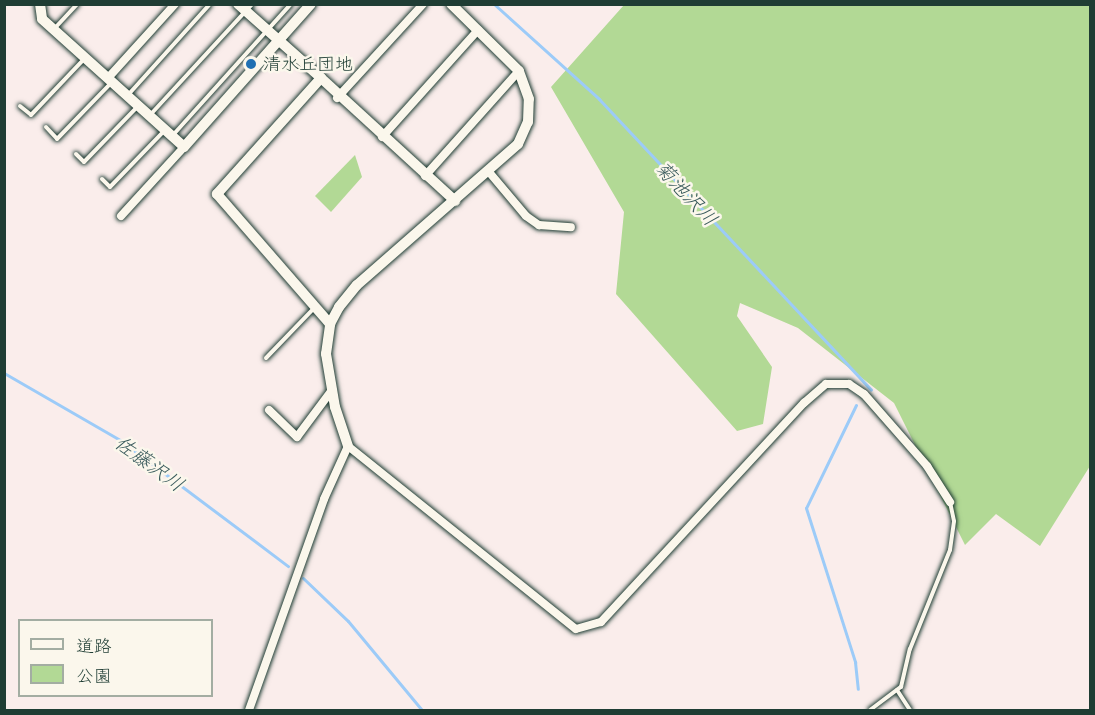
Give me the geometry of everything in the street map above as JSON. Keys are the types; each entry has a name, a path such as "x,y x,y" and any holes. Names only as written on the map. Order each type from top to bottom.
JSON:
{"street":[{"path":"40,4 42,19 184,147"},
{"path":"111,80 175,4"},
{"path":"122,216 311,4"},
{"path":"338,98 423,4"},
{"path":"452,4 519,71 529,99 528,122 518,144 489,172 357,285 330,324 326,354 332,390 348,446 576,629 601,622 796,411 826,384 849,384 864,394 927,466 951,502"},
{"path":"245,7 321,78 338,98 455,201"},
{"path":"382,136 478,30"},
{"path":"425,176 519,71"},
{"path":"321,78 217,194 330,324"},
{"path":"489,172 526,216 539,225 571,227"},
{"path":"269,410 297,436 332,390"},
{"path":"249,711 324,499 348,446"}],"lane":[{"path":"54,30 77,4"},
{"path":"128,95 210,4"},
{"path":"102,179 110,187 169,133 291,4"},
{"path":"149,115 245,7"},
{"path":"21,106 31,114 85,57"},
{"path":"46,127 57,139 111,80"},
{"path":"76,154 84,162 139,106"},
{"path":"266,358 315,307"},
{"path":"870,711 897,690 950,550 954,521 951,502"},
{"path":"897,690 910,711"}],"green space":[{"path":"624,5 1090,5 1090,466 1040,546 996,514 965,545 894,403 798,328 740,303 737,316 772,367 763,424 737,431 616,294 624,212 551,87"},
{"path":"355,155 362,177 331,212 315,196"}],"waterway":[{"name":"菊池沢川","path":"494,4 599,99 871,390"},
{"name":"佐藤沢川","path":"4,373 120,440 288,566"},
{"name":"菊池沢川","path":"856,405 806,508 855,662 858,689"},
{"name":"佐藤沢川","path":"303,578 348,621 422,710"}],"place":[{"name":"清水丘団地","path":"251,64"}]}
